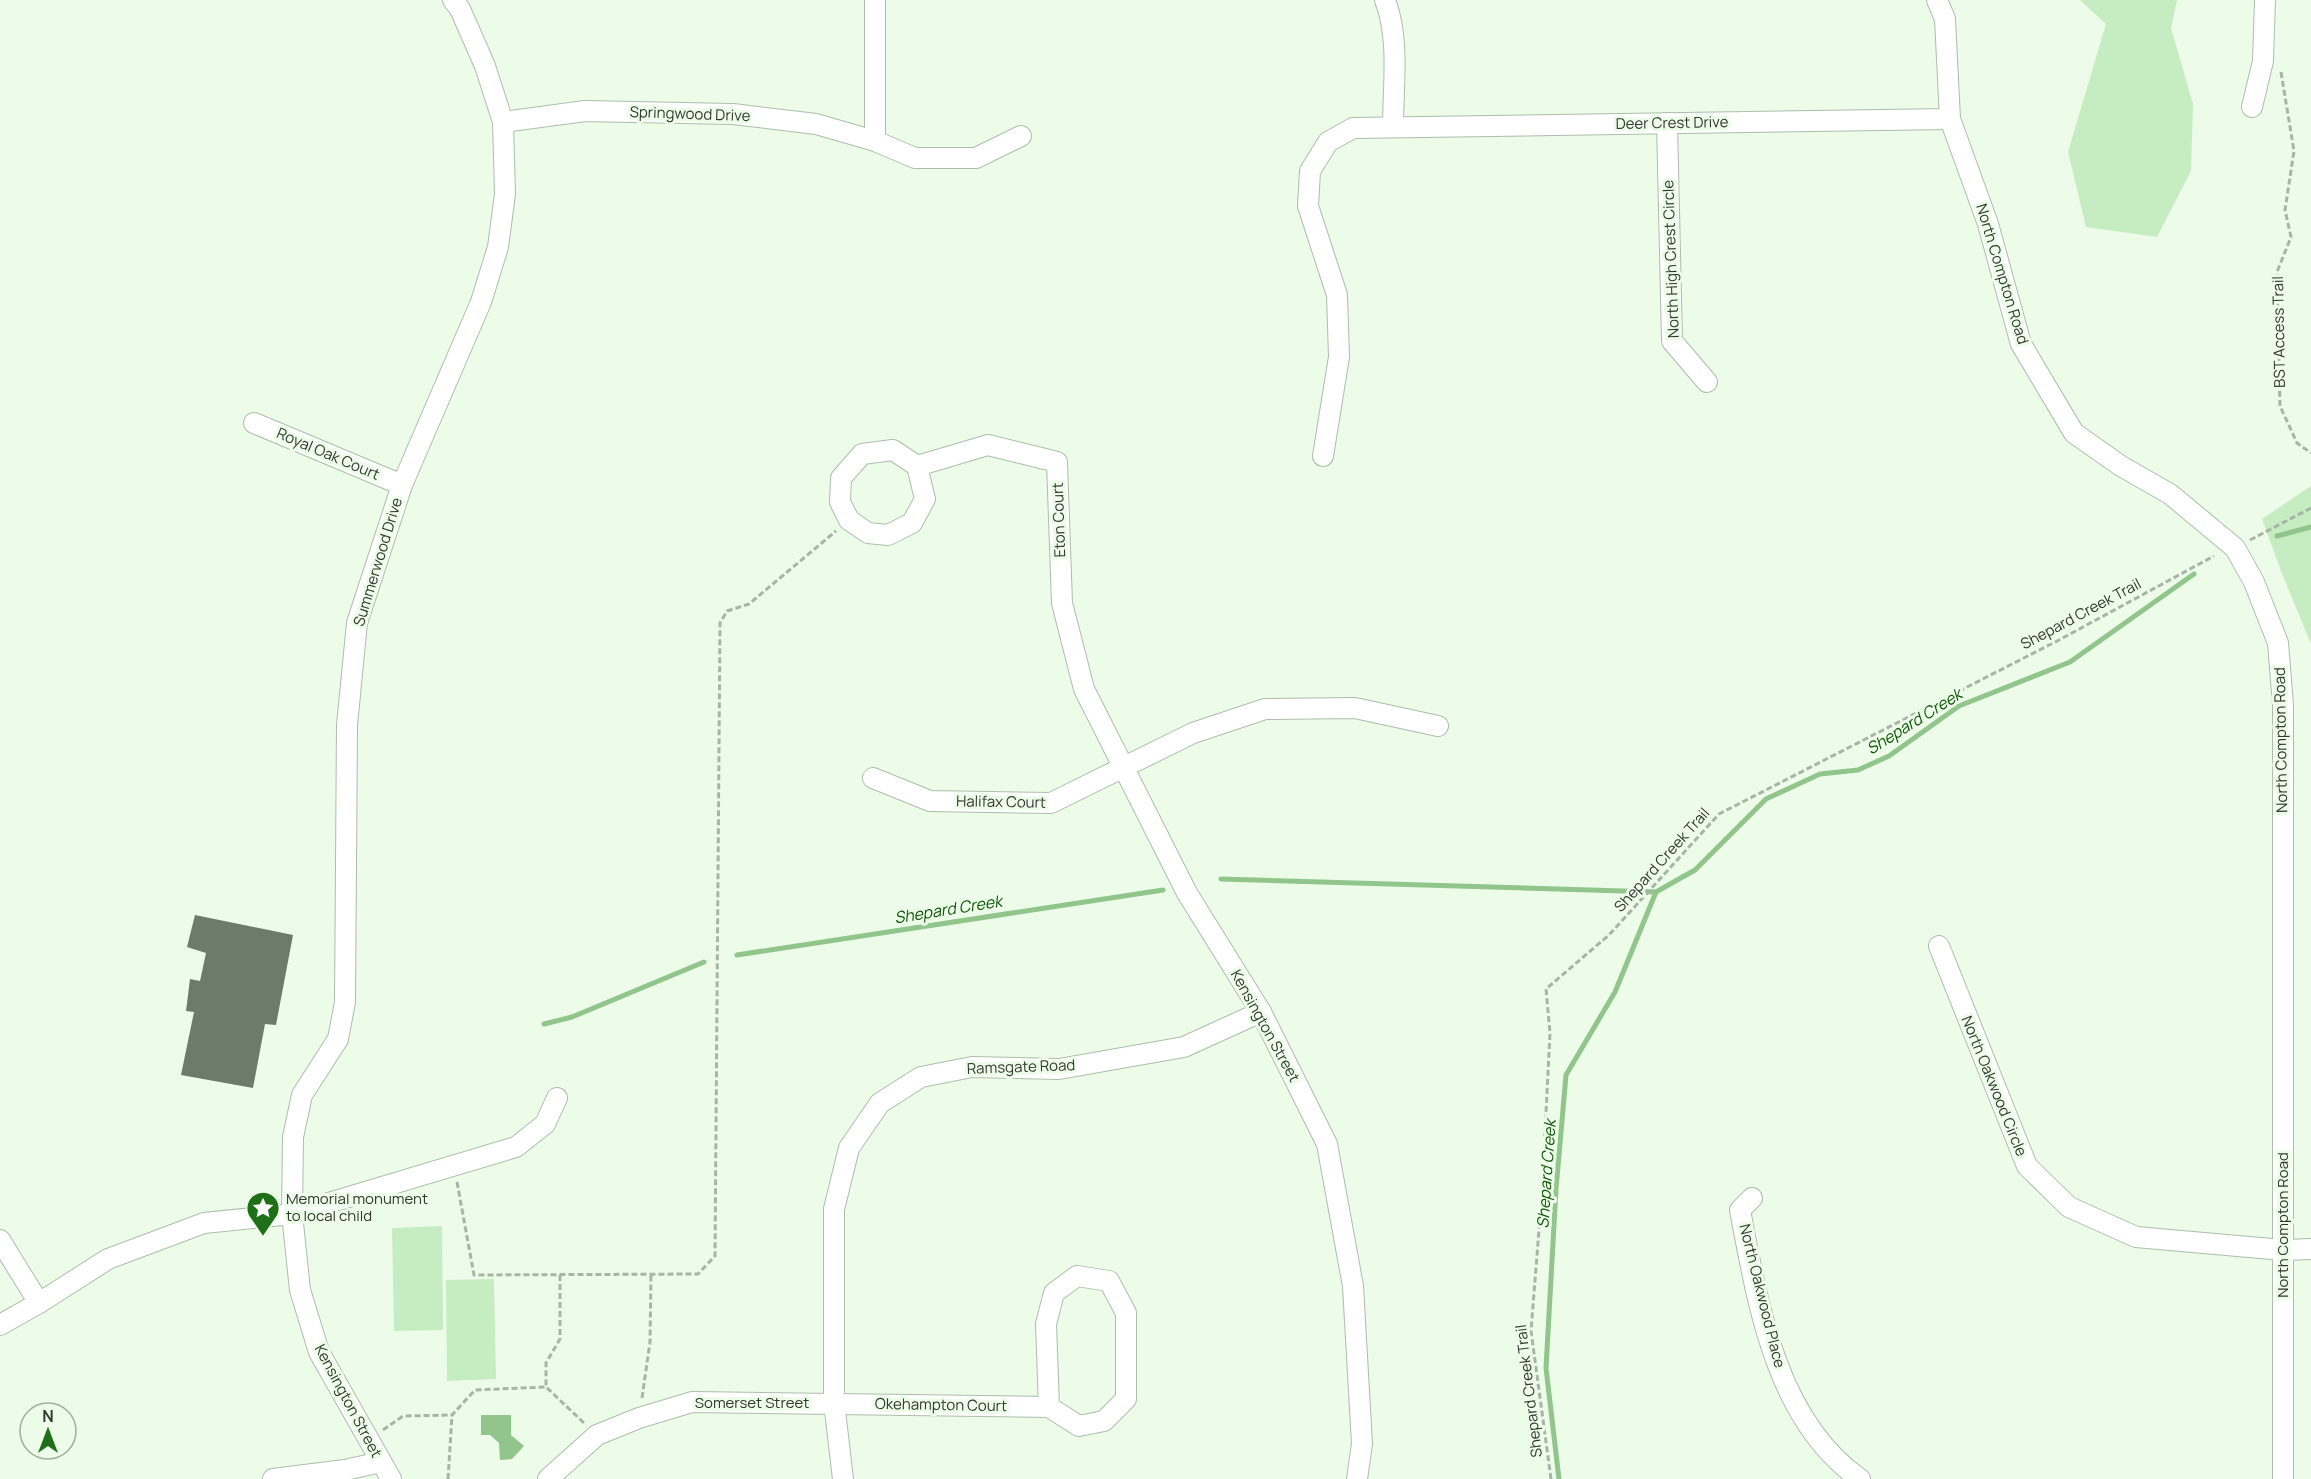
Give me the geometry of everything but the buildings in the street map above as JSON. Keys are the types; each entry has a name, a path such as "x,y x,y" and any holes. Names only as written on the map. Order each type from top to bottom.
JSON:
{"street":[{"name":"Summerwood Drive","path":"292,1214 293,1137 302,1095 338,1038 345,1002 346,725 357,623 402,485 482,302 498,247 506,194 503,122 485,66 460,9 453,0"},
{"path":"874,141 875,0"},
{"path":"1385,0 1390,12 1394,45 1393,127"},
{"name":"North Compton Road","path":"1937,0 1945,19 1950,119 1988,224 2021,344 2074,433 2121,466 2170,494 2235,548 2254,582 2278,643 2283,705 2283,1479"},
{"path":"2252,107 2263,61 2265,0"},
{"name":"Springwood Drive","path":"503,122 585,111 733,114 816,124 874,141 915,158 976,158 1021,136"},
{"name":"Deer Crest Drive","path":"1323,456 1339,357 1337,295 1308,206 1310,171 1328,142 1353,128 1950,119"},
{"name":"North High Crest Circle","path":"1666,123 1671,341 1707,382"},
{"name":"Royal Oak Court","path":"254,423 402,485"},
{"name":"Eton Court","path":"917,466 988,445 1057,462 1062,603"},
{"path":"893,450 917,466 925,499 912,523 888,535 868,533 849,520 840,502 841,478 862,454 893,450"},
{"name":"Kensington Street","path":"1062,603 1084,689 1187,893 1261,1012 1327,1144 1353,1286 1362,1444 1357,1479"},
{"name":"Halifax Court","path":"873,778 930,801 1051,803 1193,733 1265,709 1354,708 1438,726"},
{"name":"North Oakwood Circle","path":"1939,946 2027,1166 2069,1207 2136,1237 2283,1250 2311,1249"},
{"name":"Ramsgate Road","path":"843,1479 834,1402 834,1209 849,1148 880,1102 921,1077 972,1067 1059,1069 1184,1047 1261,1012"},
{"path":"0,1325 108,1259 204,1223 292,1214 516,1147 545,1124 557,1098"},
{"name":"North Oakwood Place","path":"1752,1198 1740,1210 1750,1264 1775,1357 1799,1413 1841,1466 1860,1479"},
{"name":"Kensington Street","path":"292,1214 300,1290 319,1352 386,1471"},
{"path":"0,1240 39,1303"},
{"path":"1077,1276 1109,1281 1126,1313 1126,1399 1104,1421 1079,1426 1049,1407 1046,1324 1054,1293 1077,1276"},
{"name":"Somerset Street","path":"548,1479 597,1435 639,1418 693,1402 834,1402"},
{"name":"Okehampton Court","path":"834,1402 1049,1407"},
{"path":"273,1479 345,1470 386,1471"}],"path":[{"name":"BST Access Trail","path":"2278,66 2282,75 2294,151 2286,210 2291,237 2277,272 2280,406 2297,443 2311,453"},
{"name":"Shepard Creek Trail","path":"1551,1479 1531,1331 1542,1192 1550,1033 1546,989 1609,935 1719,814 2059,640 2214,556 2235,548 2311,508"},
{"path":"454,1166 474,1275 698,1274 715,1256 720,623 727,611 750,604 849,520"},
{"path":"639,1418 650,1342 651,1274"},
{"path":"546,1387 546,1364 560,1340 560,1275"},
{"path":"448,1479 453,1415 475,1390 546,1387 597,1435"},
{"path":"370,1439 403,1416 453,1415"}],"shaded area":[{"path":"2080,0 2177,0 2171,28 2193,104 2191,171 2157,237 2086,227 2068,152 2106,24"},
{"path":"2311,486 2311,644 2262,519"},
{"path":"442,1226 443,1330 394,1331 392,1228"},
{"path":"494,1279 496,1379 447,1381 446,1280"},
{"path":"481,1415 511,1415 511,1435 524,1446 512,1459 500,1460 499,1443 490,1435 481,1435"}],"waterway":[{"name":"Shepard Creek","path":"2277,536 2311,527"},
{"name":"Shepard Creek","path":"1221,879 1656,892 1695,870 1766,799 1820,774 1858,770 1889,756 1959,706 2070,662 2194,574"},
{"name":"Shepard Creek","path":"737,955 1163,890"},
{"name":"Shepard Creek","path":"1559,1479 1546,1368 1556,1189 1566,1075 1615,992 1656,892"},
{"name":"Shepard Creek","path":"544,1024 572,1017 704,962"}],"place":[{"name":"Memorial monument to local child","path":"263,1237"}]}
